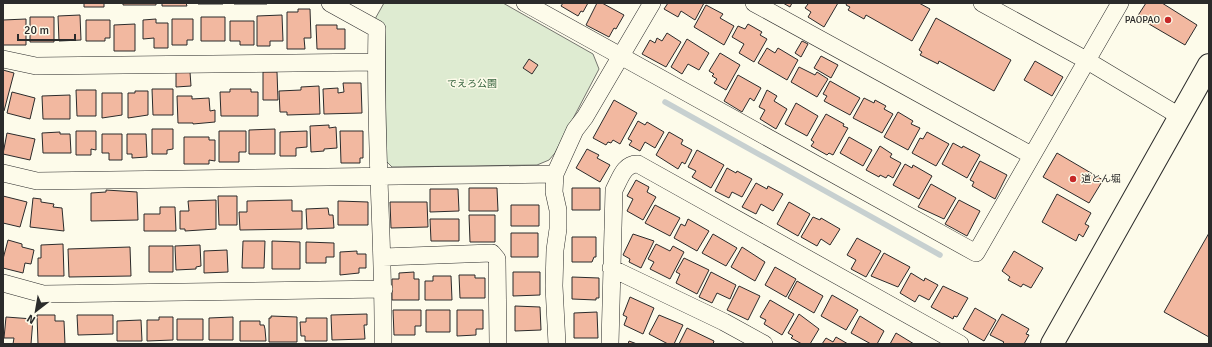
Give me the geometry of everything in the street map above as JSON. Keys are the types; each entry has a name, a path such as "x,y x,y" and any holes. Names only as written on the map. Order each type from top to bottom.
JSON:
{"street":[{"path":"330,3 377,29 376,62 378,177 384,289 383,344"},
{"path":"525,3 976,253 1031,155 1120,3"},
{"path":"557,344 554,286 558,210 554,192 555,174 575,130 621,57 652,3"},
{"path":"754,3 1031,155"},
{"path":"982,3 1086,60 1181,117"},
{"path":"3,59 36,66 376,62"},
{"path":"1052,344 1209,65"},
{"path":"610,344 614,190 625,168 631,164 638,164 960,344"},
{"path":"3,173 37,181 555,174"},
{"path":"383,257 492,253 497,259 498,344"},
{"path":"611,268 724,322 764,344"},
{"path":"3,283 43,294 384,289"}],"green space":[{"name":"でえろ公園","path":"384,3 503,3 593,54 599,69 555,153 549,160 537,165 392,167 386,161 385,26 375,19"}],"building":[{"path":"84,3 104,3 104,7 84,7"},
{"path":"123,3 156,3 156,5 123,5"},
{"path":"162,3 186,3 187,6 162,6"},
{"path":"223,3 223,4 198,4"},
{"path":"233,3 267,3 267,4 234,4"},
{"path":"563,3 588,3 583,12 581,11 578,16 561,6"},
{"path":"597,3 602,3 624,15 616,29 614,28 609,37 586,25"},
{"path":"668,3 704,3 695,20 681,11 678,17 664,9"},
{"path":"783,3 792,3 790,7"},
{"path":"806,3 838,3 824,27 808,17 811,12 805,8 808,4"},
{"path":"847,3 919,3 930,9 912,41 866,15 864,19 848,10 850,7 846,5"},
{"path":"1146,3 1162,3 1197,25 1185,45 1137,17"},
{"path":"706,5 723,14 720,18 734,26 724,45 694,27"},
{"path":"298,9 310,9 311,38 304,38 305,49 287,49 287,12 298,12"},
{"path":"80,15 81,40 59,41 58,16"},
{"path":"282,15 283,41 270,41 270,46 257,46 257,16"},
{"path":"30,17 54,17 54,42 30,42"},
{"path":"201,17 225,17 225,41 201,41"},
{"path":"936,18 1011,60 994,91 939,61 938,64 920,55 922,52 919,50"},
{"path":"26,19 26,45 3,45 3,20"},
{"path":"156,19 156,23 168,23 168,48 154,48 154,38 143,39 143,20"},
{"path":"172,19 193,19 193,40 187,40 187,45 172,45"},
{"path":"86,20 110,20 110,38 105,38 105,41 86,41"},
{"path":"230,21 254,21 254,45 240,45 240,41 230,41"},
{"path":"135,24 135,51 114,51 114,25"},
{"path":"748,24 762,32 760,35 767,39 754,62 739,53 744,44 732,37 738,26 745,29"},
{"path":"316,25 337,25 337,29 345,29 345,49 317,49"},
{"path":"667,33 681,42 666,67 642,54 650,40 655,43 657,38 662,41"},
{"path":"687,39 709,53 699,70 688,64 682,74 671,67"},
{"path":"802,41 808,44 801,57 795,53"},
{"path":"767,48 775,53 778,48 798,60 787,80 758,63"},
{"path":"720,53 740,65 726,90 714,83 717,79 712,76 714,74 709,71"},
{"path":"821,56 838,65 831,78 814,68"},
{"path":"529,59 538,65 532,74 523,68"},
{"path":"1035,61 1063,77 1052,96 1024,80"},
{"path":"799,67 815,75 817,72 828,79 817,97 791,82"},
{"path":"3,70 14,73 4,111 3,111"},
{"path":"176,72 190,72 191,86 176,87"},
{"path":"263,72 277,72 278,100 263,100"},
{"path":"738,75 761,88 754,101 750,98 742,112 724,101"},
{"path":"830,81 860,98 850,115 824,101 827,96 823,94"},
{"path":"343,83 361,83 362,113 324,114 323,89 338,88 338,93 344,92"},
{"path":"319,86 320,114 287,115 287,112 280,112 279,91 301,90 301,87"},
{"path":"152,89 173,89 173,115 153,115"},
{"path":"230,89 251,89 251,92 258,92 258,116 221,116 220,92 230,92"},
{"path":"76,90 96,90 96,116 77,116"},
{"path":"767,90 777,96 774,101 787,109 776,129 760,119 765,110 759,107"},
{"path":"135,91 148,91 148,115 128,118 128,93 135,93"},
{"path":"12,92 35,98 30,119 7,113"},
{"path":"102,93 122,93 122,115 102,118"},
{"path":"70,95 70,119 43,119 42,96"},
{"path":"177,96 192,96 192,99 209,98 210,111 215,110 215,122 193,124 178,123"},
{"path":"864,98 874,103 875,100 886,106 884,109 893,114 882,133 853,118"},
{"path":"614,100 637,113 620,144 613,140 611,143 608,142 606,145 593,138"},
{"path":"796,103 818,116 807,136 785,124"},
{"path":"898,112 913,121 911,124 920,128 908,150 884,137"},
{"path":"826,114 844,124 843,126 848,128 833,155 829,153 827,155 811,146 814,142 811,140"},
{"path":"638,121 645,125 647,122 664,132 655,148 645,142 640,151 629,145 632,141 628,139"},
{"path":"329,125 329,128 336,127 337,148 311,152 310,126"},
{"path":"152,129 173,129 173,149 167,150 167,154 152,154"},
{"path":"275,129 275,154 249,154 249,130"},
{"path":"76,131 96,131 96,150 91,149 91,155 76,155"},
{"path":"219,131 246,131 246,152 239,152 239,162 219,162"},
{"path":"307,131 307,147 296,148 296,156 280,156 280,132"},
{"path":"340,131 363,131 363,158 360,158 360,163 341,163"},
{"path":"60,132 60,134 70,134 71,153 43,153 42,133"},
{"path":"669,132 683,140 681,144 692,150 685,164 682,162 678,169 656,155"},
{"path":"927,132 949,144 936,166 912,153 920,138 923,139"},
{"path":"7,133 35,139 30,160 3,154"},
{"path":"102,134 122,134 122,160 109,160 109,153 102,153"},
{"path":"127,134 146,134 147,157 132,158 132,154 127,154"},
{"path":"184,137 209,137 209,140 215,140 215,161 209,160 209,164 184,164"},
{"path":"849,137 872,150 863,166 840,153"},
{"path":"953,143 962,148 963,146 980,155 967,178 942,164"},
{"path":"880,146 892,154 890,157 901,163 893,178 888,175 886,178 880,175 879,177 866,170"},
{"path":"587,149 599,155 597,158 610,165 600,182 576,168"},
{"path":"697,150 724,165 711,188 692,177 696,171 688,167"},
{"path":"1057,153 1103,180 1089,203 1043,177"},
{"path":"980,161 1007,175 995,199 972,186 974,182 970,180"},
{"path":"905,164 912,168 913,165 932,176 919,199 893,185"},
{"path":"727,168 736,173 737,171 752,179 742,197 732,192 729,198 715,191"},
{"path":"636,180 649,187 647,192 656,197 643,220 627,211 633,199 627,196"},
{"path":"756,183 767,189 768,186 783,194 773,211 761,204 756,214 742,207"},
{"path":"931,184 956,198 944,219 918,207"},
{"path":"469,188 497,188 498,211 469,211"},
{"path":"572,188 600,188 600,210 572,210"},
{"path":"430,189 458,189 459,211 430,212"},
{"path":"106,190 137,192 138,220 91,221 91,193 106,192"},
{"path":"1057,194 1091,213 1085,224 1089,226 1083,237 1079,234 1076,241 1042,222"},
{"path":"3,196 27,202 20,227 3,223"},
{"path":"218,196 237,196 237,225 219,225"},
{"path":"33,198 41,199 41,202 54,204 53,207 62,208 64,231 30,227"},
{"path":"216,200 216,229 185,231 185,229 180,229 180,211 189,211 188,201"},
{"path":"292,200 292,211 302,211 302,229 240,230 239,212 247,212 247,201"},
{"path":"959,200 980,211 967,236 945,224"},
{"path":"338,201 368,202 368,225 338,225"},
{"path":"390,202 427,202 428,227 391,228"},
{"path":"789,202 810,214 798,236 777,224"},
{"path":"511,205 539,205 539,226 511,226"},
{"path":"655,205 680,218 670,236 645,223"},
{"path":"160,207 175,207 176,231 144,231 144,214 160,214"},
{"path":"328,208 329,215 333,215 334,228 307,229 306,209"},
{"path":"469,215 495,215 495,242 470,242"},
{"path":"813,217 820,220 821,218 840,229 830,245 821,239 817,246 801,237"},
{"path":"430,219 459,219 459,241 431,241"},
{"path":"688,219 709,231 697,251 674,238 681,224 685,226"},
{"path":"511,233 538,233 538,257 511,257"},
{"path":"1209,233 1209,337 1164,312"},
{"path":"633,234 654,241 641,268 629,262 630,259 623,255"},
{"path":"713,234 737,248 726,266 702,253"},
{"path":"572,237 596,237 596,257 594,257 592,262 572,262"},
{"path":"857,238 881,251 866,277 851,269 856,260 847,255"},
{"path":"8,240 22,244 22,247 34,250 31,264 25,263 23,273 3,268 3,259"},
{"path":"243,241 265,241 264,268 242,268"},
{"path":"272,241 300,242 300,269 272,269"},
{"path":"306,242 334,243 334,257 326,257 326,263 306,263"},
{"path":"63,244 64,276 38,276 38,258 41,258 41,245"},
{"path":"656,244 670,251 673,246 684,252 670,279 650,269 654,262 648,259"},
{"path":"200,245 201,266 196,267 196,269 176,270 175,246"},
{"path":"149,246 173,246 173,272 149,272"},
{"path":"130,247 131,276 69,277 68,249"},
{"path":"742,247 765,262 755,281 731,267"},
{"path":"227,250 228,272 204,273 204,251"},
{"path":"357,251 357,254 366,254 366,268 359,268 359,273 340,275 340,252"},
{"path":"1014,251 1043,268 1031,288 1023,284 1021,287 1008,280 1010,277 1002,271"},
{"path":"884,253 910,267 898,287 871,276"},
{"path":"684,258 709,270 697,294 676,283 680,274 676,272"},
{"path":"775,267 796,279 786,297 765,285"},
{"path":"414,272 414,279 419,279 419,300 392,300 392,279 399,279 399,273"},
{"path":"513,272 540,272 540,295 513,296"},
{"path":"711,272 736,285 730,299 717,293 712,303 699,297"},
{"path":"911,273 924,281 925,278 938,285 929,300 919,295 915,302 900,293"},
{"path":"459,275 475,275 475,278 485,278 485,298 460,298"},
{"path":"433,276 451,276 452,300 425,300 425,281 433,281"},
{"path":"572,277 599,278 599,298 596,298 596,300 572,299"},
{"path":"797,281 823,296 814,313 788,298"},
{"path":"739,286 760,296 748,320 727,310"},
{"path":"943,286 968,298 957,317 954,316 953,319 931,307"},
{"path":"832,295 858,310 846,330 821,316"},
{"path":"630,297 654,308 643,334 624,325 627,317 623,315"},
{"path":"770,300 794,314 782,335 764,324 766,320 760,317"},
{"path":"515,306 540,307 541,330 515,331"},
{"path":"975,308 996,320 984,341 963,329"},
{"path":"393,310 421,310 421,326 415,326 415,335 394,335"},
{"path":"426,310 450,310 450,332 426,332"},
{"path":"457,310 483,310 483,329 476,329 476,335 457,336"},
{"path":"597,312 598,338 574,338 574,313"},
{"path":"367,314 367,325 364,325 365,339 332,340 331,315"},
{"path":"799,314 819,329 810,344 802,344 791,338 793,336 788,333"},
{"path":"1002,314 1029,329 1026,334 1029,335 1024,344 1002,344 1004,342 990,335"},
{"path":"37,315 55,315 55,321 64,321 65,344 38,344"},
{"path":"77,315 113,315 113,334 78,335"},
{"path":"659,315 683,325 674,344 668,344 649,334"},
{"path":"271,316 297,317 297,342 269,342 269,318 271,318"},
{"path":"860,316 884,331 877,344 871,344 851,333"},
{"path":"6,317 33,319 31,344 13,344 14,338 4,338"},
{"path":"159,317 173,317 173,340 147,341 147,320 159,320"},
{"path":"233,317 233,340 209,340 209,318"},
{"path":"306,318 327,318 327,341 305,341 305,336 301,336 300,322 306,322"},
{"path":"177,319 203,319 203,340 177,340"},
{"path":"141,320 142,341 117,341 117,321"},
{"path":"240,321 260,321 260,325 264,325 266,341 240,341"},
{"path":"687,328 714,341 713,344 679,344"},
{"path":"896,333 914,344 890,344"},
{"path":"836,337 848,344 822,344 826,338 833,342"},
{"path":"629,341 637,344 628,344"}],"waterway":[{"path":"665,102 940,255"}],"place":[{"name":"PAOPAO","path":"1168,20"},
{"name":"道とん堀","path":"1073,179"}]}
